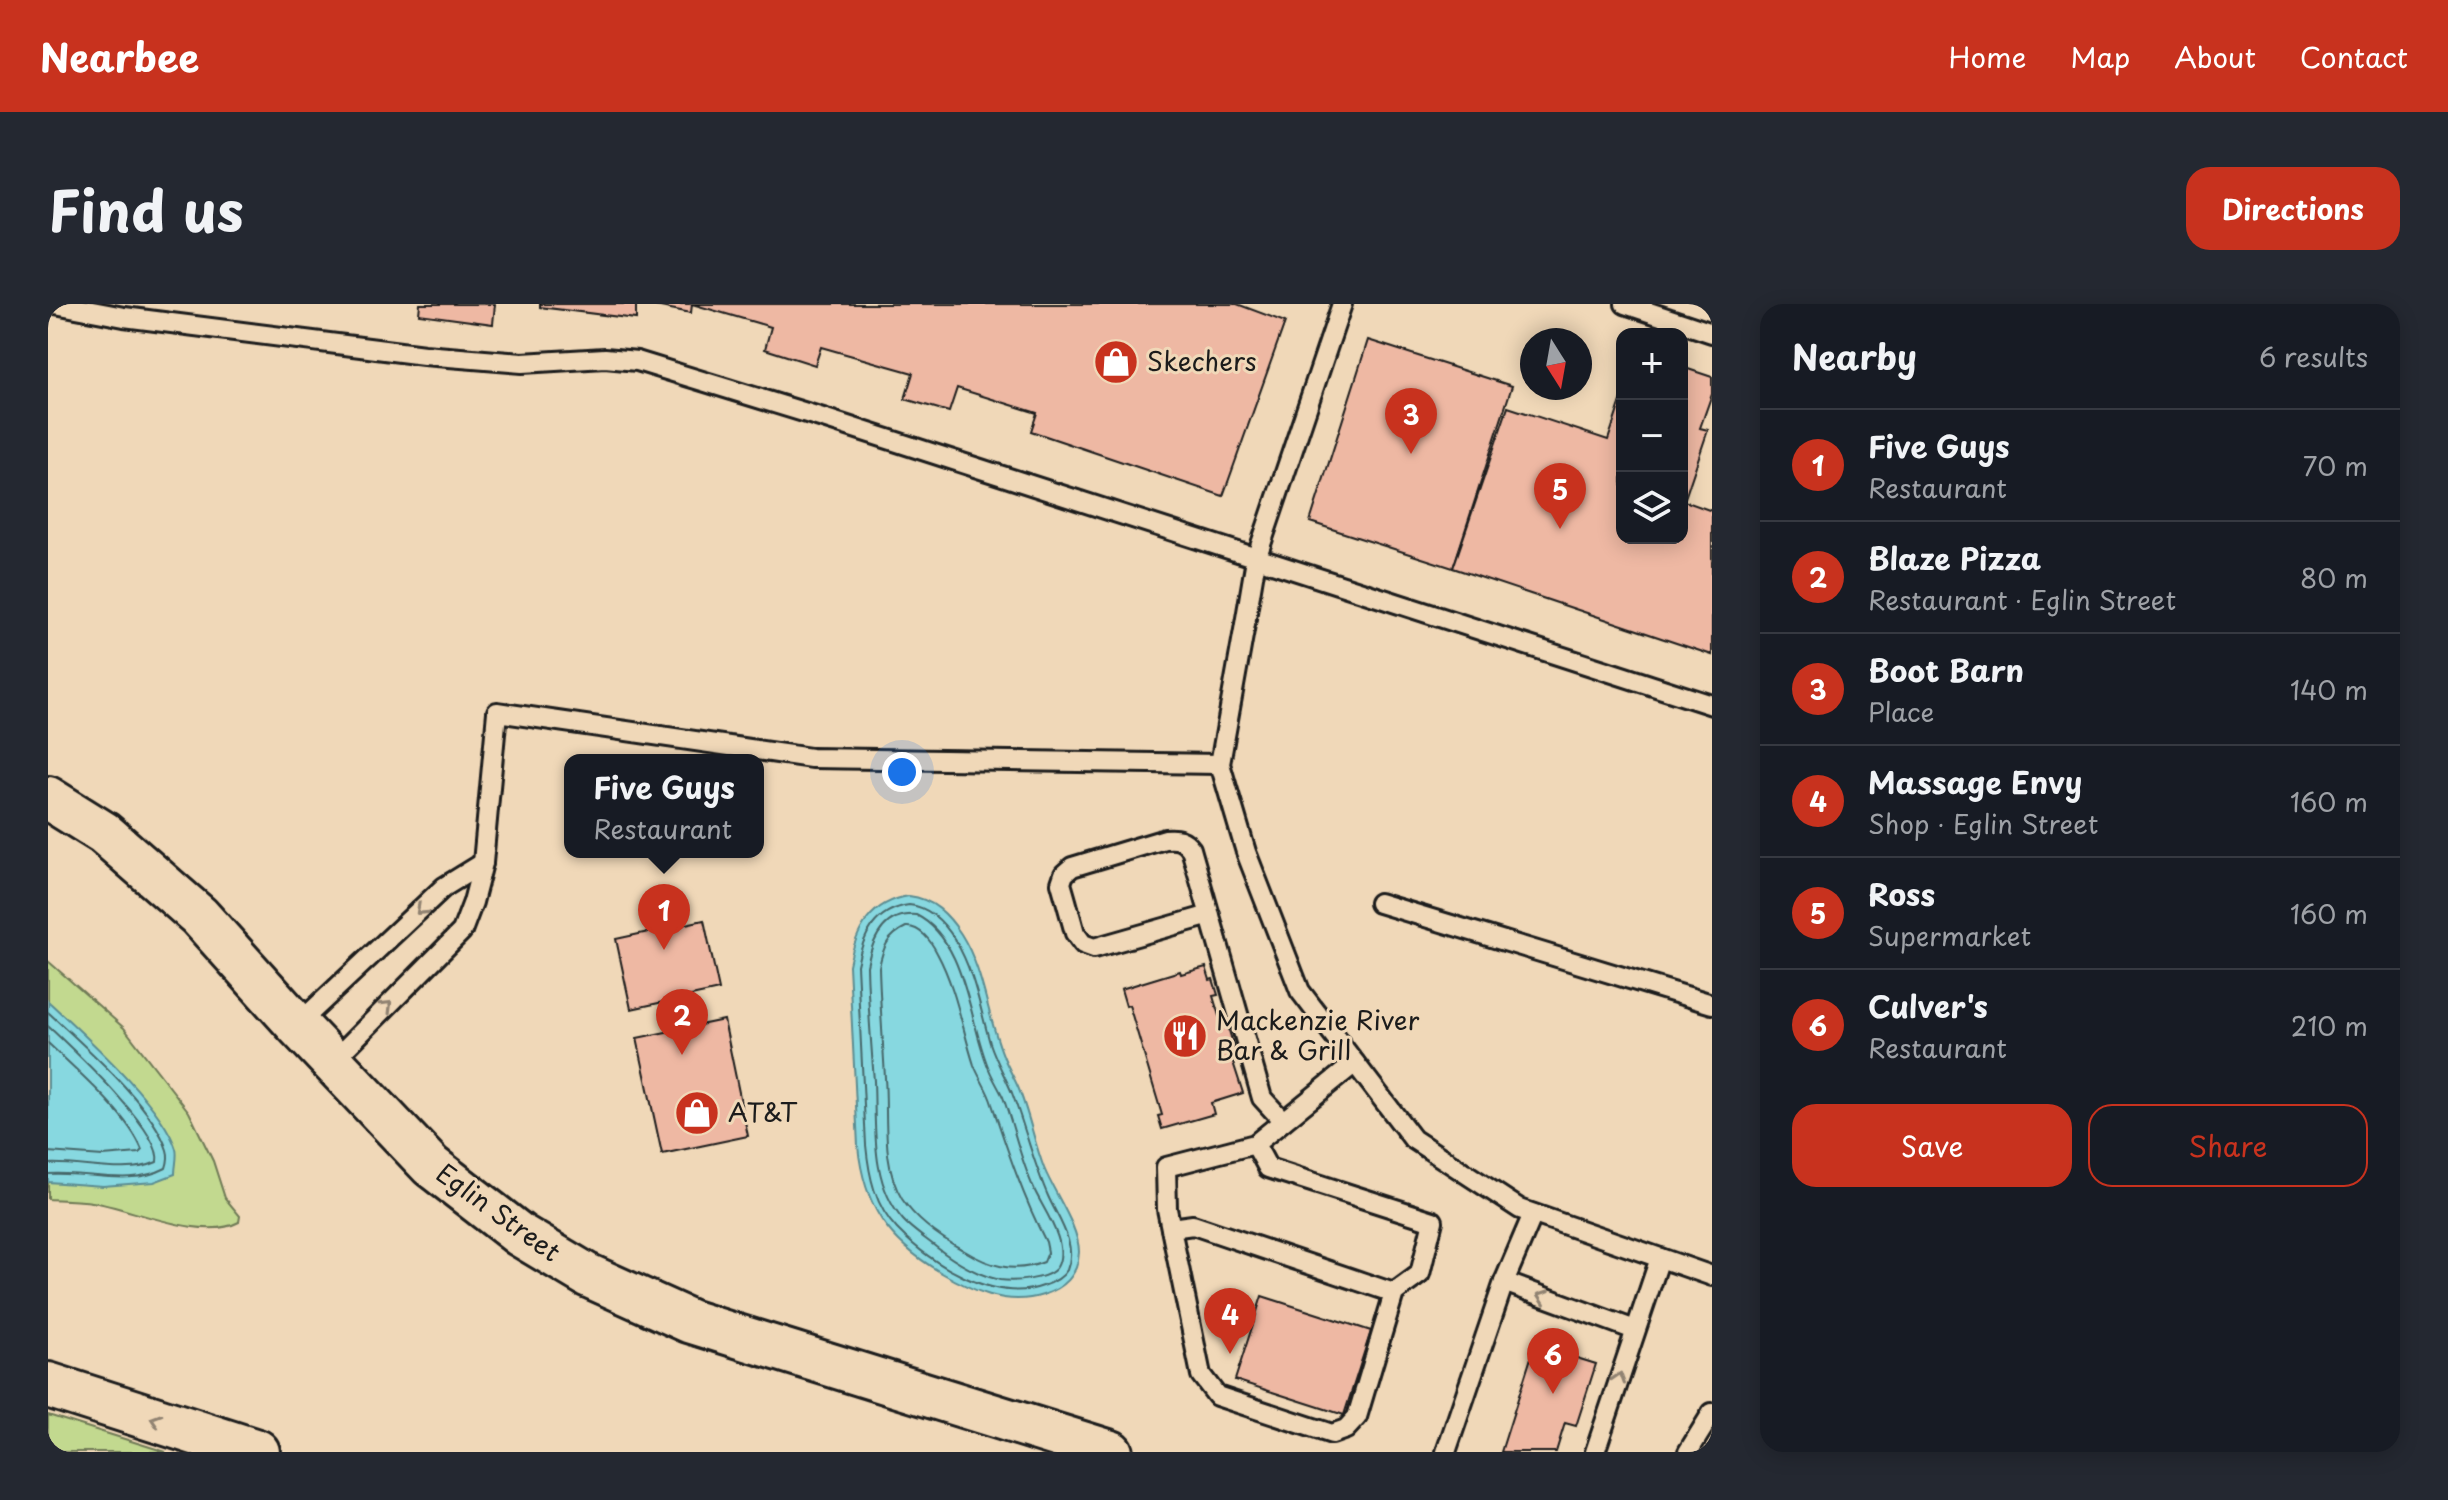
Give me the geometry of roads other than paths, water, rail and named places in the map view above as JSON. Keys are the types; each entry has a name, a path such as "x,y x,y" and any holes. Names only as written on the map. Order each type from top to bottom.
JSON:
{"highway":[{"path":"48,1385 257,1452"}],"street":[{"name":"Eglin Street","path":"48,798 104,833 199,916 431,1166 520,1235 587,1275 689,1321 1111,1452"}],"lane":[{"path":"55,304 124,317 434,356 522,363 605,358 637,361 823,418 1712,705"},
{"path":"1342,304 1256,559 1220,764 1246,852 1300,991 1413,1139 1520,1209 1712,1276"},
{"path":"1625,304 1712,333"},
{"path":"332,1062 462,931 483,863 497,712 811,758 1220,764"},
{"path":"1210,915 1094,948 1083,944 1075,933 1061,883 1064,874 1072,867 1176,838 1186,842 1191,849 1210,915 1262,1098 1283,1121"},
{"path":"297,1025 444,887 483,863"},
{"path":"1379,903 1712,1004"},
{"path":"1255,1144 1268,1168 1433,1221 1420,1274 1394,1293 1357,1417 1346,1429 1332,1434 1217,1396 1206,1385 1201,1375 1167,1209 1166,1167 1255,1144 1355,1063"},
{"path":"1446,1452 1504,1282 1533,1214"},
{"path":"1171,1228 1193,1225 1394,1293"},
{"path":"1595,1452 1660,1258"},
{"path":"1504,1282 1635,1330"},
{"path":"1688,1452 1712,1413"}],"water":[{"path":"909,896 925,900 945,914 969,949 1044,1168 1075,1232 1079,1252 1073,1274 1063,1285 1043,1295 1002,1298 964,1285 940,1272 906,1248 893,1234 882,1220 866,1187 858,1146 849,965 856,940 867,919 885,904"},
{"path":"48,1001 120,1071 155,1112 176,1149 175,1174 154,1182 103,1186 48,1182"}],"place":[{"name":"Skechers","path":"1116,362"},
{"name":"Boot Barn","path":"1411,454"},
{"name":"Ross","path":"1560,529"},
{"name":"Five Guys","path":"664,950"},
{"name":"Mackenzie River Bar & Grill","path":"1185,1036"},
{"name":"Blaze Pizza","path":"682,1055"},
{"name":"AT&T","path":"697,1113"},
{"name":"Massage Envy","path":"1230,1354"},
{"name":"Culver's","path":"1553,1394"}]}
